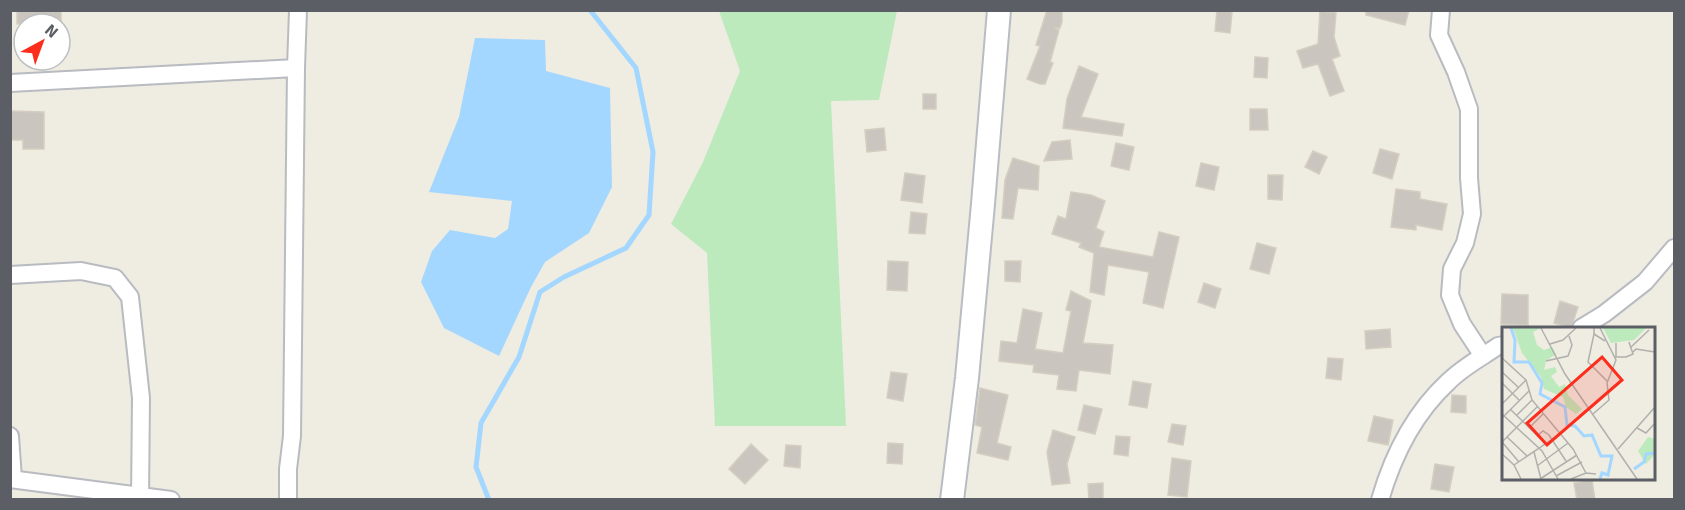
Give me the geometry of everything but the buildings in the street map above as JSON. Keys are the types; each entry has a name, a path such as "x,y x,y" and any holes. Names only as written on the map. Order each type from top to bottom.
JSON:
{"main road":[{"path":"952,500 967,378 999,10"}],"street":[{"path":"288,500 288,469 292,436 298,10"},
{"path":"1441,10 1439,35 1469,108 1469,177 1472,214 1465,243 1452,269 1450,296 1462,324 1483,356"},
{"path":"10,83 296,68"},
{"path":"1583,327 1604,314 1645,282 1674,248"},
{"path":"10,275 81,271 116,278 130,297 141,398 140,498"},
{"path":"1380,500 1401,443 1418,416 1449,380 1502,345"},
{"path":"10,436 12,479 140,498 171,500"}],"green space":[{"path":"719,11 897,11 879,100 831,101 846,426 715,426 707,253 671,224 703,162 740,71"}],"water":[{"path":"475,38 545,40 546,71 610,88 612,187 589,233 545,262 499,356 444,328 421,282 432,251 450,230 495,238 508,229 512,201 429,192 459,117"}],"waterway":[{"path":"489,500 476,467 481,423 519,357 540,292 564,277 626,248 649,215 653,152 636,68 590,10"}]}
